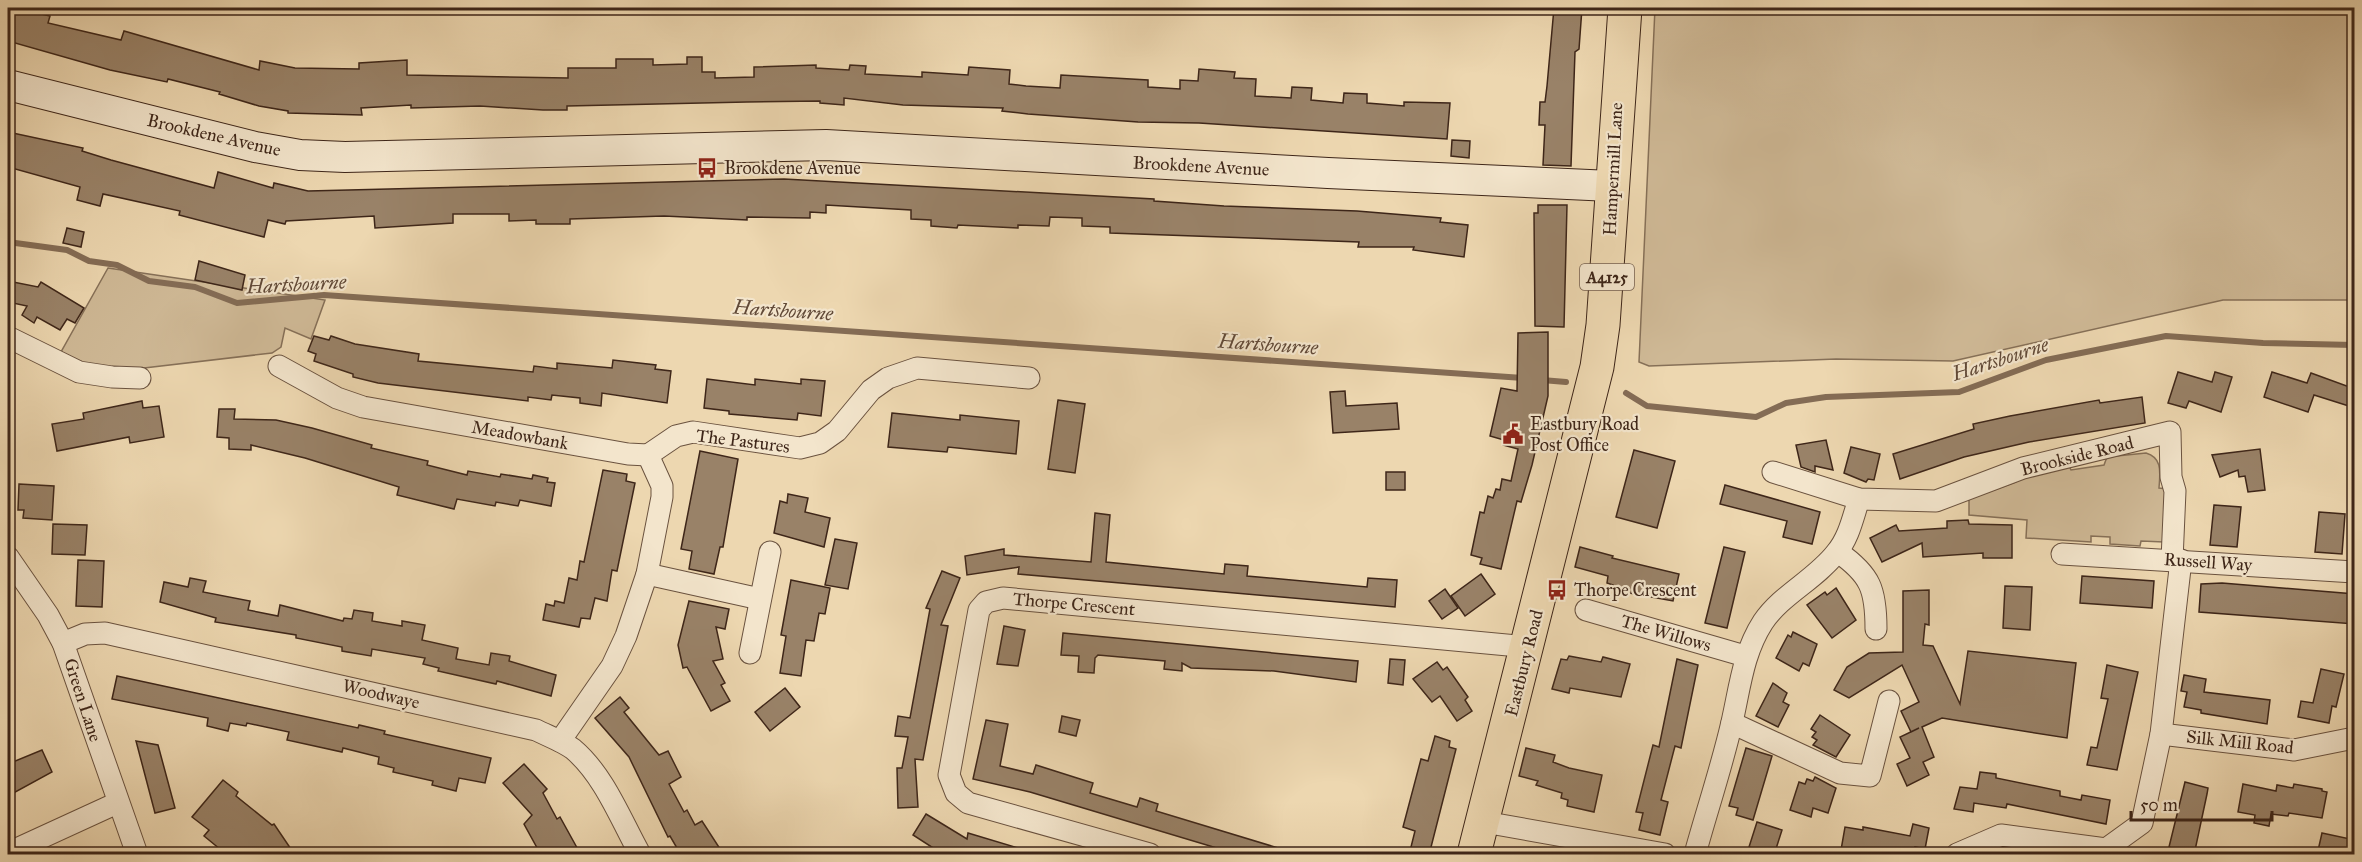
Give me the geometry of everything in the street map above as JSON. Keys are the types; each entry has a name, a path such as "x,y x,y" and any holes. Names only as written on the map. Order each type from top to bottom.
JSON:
{"main road":[{"name":"Hampermill Lane","path":"1597,367 1603,325 1625,8"},
{"name":"Brookdene Avenue","path":"8,85 255,147 300,155 345,157 826,145 1316,173 1611,186"},
{"name":"Eastbury Road","path":"1474,855 1597,367"}],"street":[{"path":"8,337 79,372 140,378"},
{"name":"Meadowbank","path":"279,366 337,398 363,407 628,454 648,455"},
{"name":"The Pastures","path":"648,455 676,436 693,432 800,448 820,443 837,431 871,390 888,378 917,368 1029,378"},
{"name":"Brookside Road","path":"1773,472 1859,499 1936,501 2023,468 2170,432 2171,477 2175,491 2176,560"},
{"path":"560,741 612,666 636,609 647,574 662,497 662,486 648,455"},
{"path":"1695,855 1732,723 1745,656 1763,622 1778,604 1838,552 1859,499"},
{"path":"750,653 770,552"},
{"path":"1838,552 1863,571 1872,587 1876,602 1876,630"},
{"name":"Russell Way","path":"2062,554 2355,572"},
{"name":"Green Lane","path":"8,557 48,615 63,643 137,855"},
{"name":"Silk Mill Road","path":"1957,855 2001,835 2106,849 2142,823 2161,734 2176,560"},
{"path":"647,574 760,599"},
{"name":"Thorpe Crescent","path":"1150,855 968,802 956,794 949,775 979,610 986,602 1003,598 1528,647"},
{"name":"The Willows","path":"1586,610 1745,656"},
{"name":"Woodwaye","path":"63,643 85,633 105,633 517,725 560,741 584,759 596,774 640,855"},
{"path":"1732,723 1840,773 1870,776 1889,701"},
{"name":"Silk Mill Road","path":"2161,734 2294,750 2355,738"},
{"path":"8,853 117,803"},
{"path":"1484,822 1665,855"}],"shaded area":[{"path":"1655,8 2354,8 2354,300 2223,300 1953,361 1836,359 1649,366 1639,362"},
{"path":"108,268 325,300 311,339 285,328 281,347 272,353 127,370 95,368 61,352"},
{"path":"2146,453 2158,462 2159,488 2169,489 2164,542 2141,541 2140,546 2110,544 2110,537 2091,536 2091,542 2026,538 2027,520 1969,515 1969,499 2016,482 2017,475 2068,464 2071,470 2104,465 2107,457"}],"building":[{"path":"16,8 50,16 48,23 121,40 124,31 259,70 260,61 295,68 359,69 359,63 407,60 407,75 568,78 568,68 616,68 616,59 653,59 653,65 687,64 687,57 702,57 702,72 715,72 715,78 754,77 754,67 816,65 816,68 849,70 850,65 866,66 865,74 922,77 922,72 968,75 969,67 1010,70 1009,84 1026,86 1060,88 1061,75 1148,80 1148,87 1180,89 1180,80 1198,81 1199,69 1235,72 1234,78 1256,79 1255,96 1291,98 1292,87 1312,88 1311,100 1343,103 1344,93 1367,94 1367,103 1404,106 1404,102 1450,103 1447,139 1199,123 1138,122 1028,114 1002,111 1003,108 903,105 844,98 844,105 820,103 820,101 747,102 567,106 567,110 543,110 480,106 411,108 411,105 361,108 362,115 288,113 288,111 259,106 219,94 220,92 168,79 167,82 110,70 8,41 8,15 14,17"},
{"path":"1554,8 1582,8 1579,49 1575,52 1571,166 1543,165 1545,125 1539,125 1540,102 1545,102"},
{"path":"8,132 83,148 82,151 111,160 214,188 218,172 273,188 274,183 308,191 784,179 1154,199 1154,201 1224,206 1357,211 1441,218 1440,222 1468,225 1464,257 1413,250 1414,247 1358,247 1359,242 1110,233 1110,227 1082,226 1082,218 1050,217 1049,226 1018,225 1018,228 931,226 931,220 911,219 911,210 826,205 826,213 810,212 810,218 747,217 747,220 664,216 570,219 570,224 536,224 536,220 509,221 509,214 453,214 453,223 375,228 374,216 286,221 285,224 268,220 264,237 179,215 180,211 103,194 100,206 77,200 80,187 8,167"},
{"path":"1452,140 1470,141 1469,158 1451,156"},
{"path":"1538,205 1567,205 1564,327 1535,326 1534,213 1538,213"},
{"path":"67,228 84,232 81,247 63,243"},
{"path":"199,261 245,275 242,290 195,280"},
{"path":"8,281 38,287 41,282 84,308 75,323 67,319 60,330 37,317 34,323 22,315 27,306 8,302"},
{"path":"1548,332 1548,396 1532,465 1521,502 1517,501 1501,569 1480,564 1482,558 1471,555 1480,512 1484,513 1488,496 1493,498 1496,489 1500,490 1502,479 1511,481 1518,449 1503,445 1504,440 1490,436 1501,388 1517,391 1518,333"},
{"path":"314,336 329,340 331,336 355,344 419,354 418,361 533,372 534,366 557,369 557,363 612,368 613,360 656,365 655,369 671,371 667,403 602,393 601,406 580,403 580,398 552,395 551,400 528,397 528,401 378,383 353,377 353,374 314,361 316,354 308,351"},
{"path":"2178,372 2212,382 2215,372 2232,377 2221,412 2189,401 2186,408 2168,403"},
{"path":"2272,372 2307,383 2311,373 2355,389 2355,408 2314,395 2308,412 2264,397"},
{"path":"707,379 755,385 755,379 801,384 801,379 825,381 821,416 798,413 797,420 729,414 729,411 704,408"},
{"path":"1345,391 1346,406 1397,403 1399,429 1333,433 1330,392"},
{"path":"2142,397 2145,423 2029,442 1964,457 1900,479 1893,454 1974,429 1973,424 2099,400 2100,403"},
{"path":"1058,400 1085,404 1075,473 1048,469"},
{"path":"142,401 143,408 159,406 164,437 130,443 129,437 57,451 52,424 84,419 83,413"},
{"path":"219,409 235,409 234,419 276,420 312,428 372,445 371,448 428,461 427,465 467,475 468,471 500,477 501,474 532,479 533,475 548,478 547,482 555,483 551,506 520,500 518,506 496,502 495,506 457,499 454,509 397,495 399,487 305,458 251,445 251,450 229,449 229,438 217,437"},
{"path":"892,413 960,420 960,415 1019,421 1016,454 948,447 947,452 888,447"},
{"path":"1826,440 1833,470 1815,466 1815,472 1801,467 1796,445"},
{"path":"1851,447 1880,454 1874,480 1868,479 1866,482 1844,473"},
{"path":"2260,449 2265,490 2248,492 2245,476 2239,477 2238,470 2220,477 2212,455"},
{"path":"1634,450 1675,461 1657,528 1616,517"},
{"path":"700,451 738,459 723,547 720,547 714,574 689,569 692,551 681,549"},
{"path":"603,470 627,474 626,481 635,483 617,571 612,570 607,601 595,598 590,619 581,618 579,627 543,620 546,604 554,606 555,601 564,603 569,578 577,580 580,561 584,562"},
{"path":"1386,472 1405,472 1405,490 1386,490"},
{"path":"19,484 54,486 52,520 23,518 24,510 18,510"},
{"path":"1725,485 1820,512 1812,544 1783,537 1787,521 1720,504"},
{"path":"788,494 808,498 805,512 830,518 824,547 774,533 780,501 787,503"},
{"path":"2214,505 2241,507 2237,547 2210,545"},
{"path":"2319,512 2345,514 2342,554 2315,552"},
{"path":"1095,513 1110,515 1106,562 1224,574 1225,564 1248,566 1247,576 1367,587 1368,578 1397,580 1395,607 1018,574 1019,567 967,575 965,556 1004,549 1004,555 1091,562"},
{"path":"1968,520 1969,524 2012,525 2012,558 1983,558 1983,553 1923,557 1922,543 1882,562 1870,538 1896,525 1899,531 1947,528 1947,521"},
{"path":"53,524 87,525 85,555 52,554"},
{"path":"835,539 857,543 848,589 825,585"},
{"path":"1580,547 1613,556 1612,558 1679,574 1673,601 1612,590 1613,585 1607,583 1608,576 1575,567"},
{"path":"1724,547 1745,552 1727,628 1705,623"},
{"path":"78,560 104,561 102,607 76,606"},
{"path":"942,571 960,578 941,625 948,626 923,760 915,759 918,807 898,808 897,768 902,768 908,737 895,736 898,716 910,718 930,609 926,608"},
{"path":"1481,574 1495,594 1465,616 1451,596"},
{"path":"2082,576 2154,581 2152,608 2080,603"},
{"path":"190,578 206,581 203,592 250,601 248,610 278,616 280,605 343,621 344,618 352,619 354,610 373,613 372,621 402,626 402,621 425,625 422,640 458,648 456,659 489,665 491,653 510,656 509,661 556,675 551,696 497,681 496,684 438,671 439,668 423,664 425,658 372,649 371,656 342,651 342,647 296,638 296,635 215,622 216,618 160,602 164,582 188,587"},
{"path":"791,580 830,588 825,614 819,613 814,641 806,640 801,676 780,673 786,636 781,635"},
{"path":"2222,583 2355,594 2355,624 2199,612 2201,584"},
{"path":"2005,586 2032,587 2030,630 2003,628"},
{"path":"1836,588 1856,620 1832,638 1807,605 1825,592 1827,595"},
{"path":"1445,589 1458,608 1442,619 1429,601"},
{"path":"1929,590 1929,625 1925,624 1923,645 1933,646 1960,704 1968,651 2076,663 2067,738 1942,718 1922,727 1934,757 1923,762 1929,775 1907,786 1897,764 1910,758 1900,737 1911,732 1901,711 1919,702 1902,665 1849,698 1834,690 1847,667 1869,653 1903,652 1903,591"},
{"path":"689,601 729,609 725,629 716,627 723,659 713,661 725,683 721,685 730,701 711,711 687,667 683,668 678,645"},
{"path":"1004,626 1025,630 1018,666 997,664"},
{"path":"1793,632 1817,644 1809,666 1803,663 1799,671 1776,658 1788,635 1791,637"},
{"path":"1063,633 1358,661 1356,682 1274,671 1191,668 1182,663 1182,671 1164,669 1165,661 1098,655 1095,658 1094,673 1078,672 1079,656 1061,655"},
{"path":"1569,656 1601,662 1603,657 1630,664 1621,697 1570,688 1569,693 1552,689 1561,659 1567,660"},
{"path":"1390,659 1405,660 1403,685 1388,683"},
{"path":"1677,659 1698,665 1681,748 1675,746 1661,800 1668,802 1660,835 1639,830 1643,813 1636,812 1653,745 1659,747"},
{"path":"1437,662 1443,670 1447,667 1468,697 1465,700 1472,711 1457,721 1440,696 1432,702 1413,679"},
{"path":"2107,665 2138,672 2117,770 2087,765 2091,747 2097,748 2108,699 2101,698"},
{"path":"2321,669 2344,674 2336,707 2332,706 2329,723 2298,717 2301,701 2313,703"},
{"path":"2184,675 2206,679 2204,692 2270,700 2267,724 2201,713 2201,710 2184,707 2187,692 2181,691"},
{"path":"117,676 358,728 359,725 385,731 384,734 491,758 485,783 459,778 456,791 432,785 433,781 393,772 394,768 378,764 379,757 343,748 342,752 287,740 289,732 247,723 246,726 230,723 228,731 207,726 208,718 112,699"},
{"path":"1773,683 1787,693 1783,702 1789,705 1778,727 1756,716"},
{"path":"785,688 800,707 770,731 755,712"},
{"path":"620,697 629,708 624,712 659,755 668,751 681,777 669,784 684,812 687,810 695,825 702,821 724,855 681,855 670,836 668,837 629,757 595,718"},
{"path":"1820,715 1850,735 1836,757 1813,745 1817,740 1812,737 1816,732 1811,729"},
{"path":"1062,716 1080,720 1076,736 1059,732"},
{"path":"986,720 1008,724 1000,766 1033,774 1036,765 1093,783 1090,793 1137,807 1140,798 1158,804 1156,811 1288,851 1288,855 1240,855 1030,792 973,779"},
{"path":"1435,736 1450,741 1449,747 1456,749 1429,855 1409,855 1415,831 1403,827 1421,759 1428,761"},
{"path":"136,741 158,745 175,808 155,813"},
{"path":"1526,748 1555,755 1553,762 1569,768 1602,775 1594,812 1567,806 1568,800 1561,798 1562,793 1536,785 1538,781 1519,776"},
{"path":"1746,748 1772,756 1753,820 1736,815 1738,808 1729,806"},
{"path":"42,750 52,772 8,796 8,764"},
{"path":"524,764 547,789 543,793 557,819 560,817 581,855 541,855 524,824 532,815 503,783"},
{"path":"1980,772 1996,774 1996,778 2060,791 2060,796 2081,800 2082,795 2110,800 2106,824 2007,804 2006,808 1974,803 1973,812 1954,809 1960,787 1977,789"},
{"path":"1815,777 1836,788 1828,813 1813,808 1811,817 1790,810 1799,782 1805,784 1807,779 1813,781"},
{"path":"223,780 238,792 236,796 272,825 274,824 295,855 226,854 204,836 209,830 192,817"},
{"path":"2185,782 2208,788 2207,794 2194,855 2171,855 2172,848 2169,847"},
{"path":"2243,784 2276,791 2277,785 2293,788 2294,784 2322,789 2327,792 2322,818 2289,813 2288,816 2271,814 2269,826 2254,823 2255,815 2238,812"},
{"path":"926,814 967,839 968,833 1028,851 1027,855 944,855 913,835"},
{"path":"1757,822 1782,830 1774,855 1749,847"},
{"path":"1913,824 1929,828 1925,849 1915,847 1914,855 1865,855 1841,850 1845,827 1863,830 1863,827 1910,836"},
{"path":"2322,833 2355,840 2355,855 2317,855"}],"waterway":[{"name":"Hartsbourne","path":"8,242 67,250 89,261 117,265 149,281 195,287 237,303 324,295 1523,378"},
{"name":"Hartsbourne","path":"1626,393 1647,406 1756,417 1786,403 1826,397 1959,392 2046,360 2166,336 2263,343 2354,345"},
{"name":"Hartsbourne","path":"1542,380 1566,382"}],"place":[{"name":"Brookdene Avenue","path":"707,168"},
{"name":"Eastbury Road Post Office","path":"1513,434"},
{"name":"Thorpe Crescent","path":"1557,590"}]}
